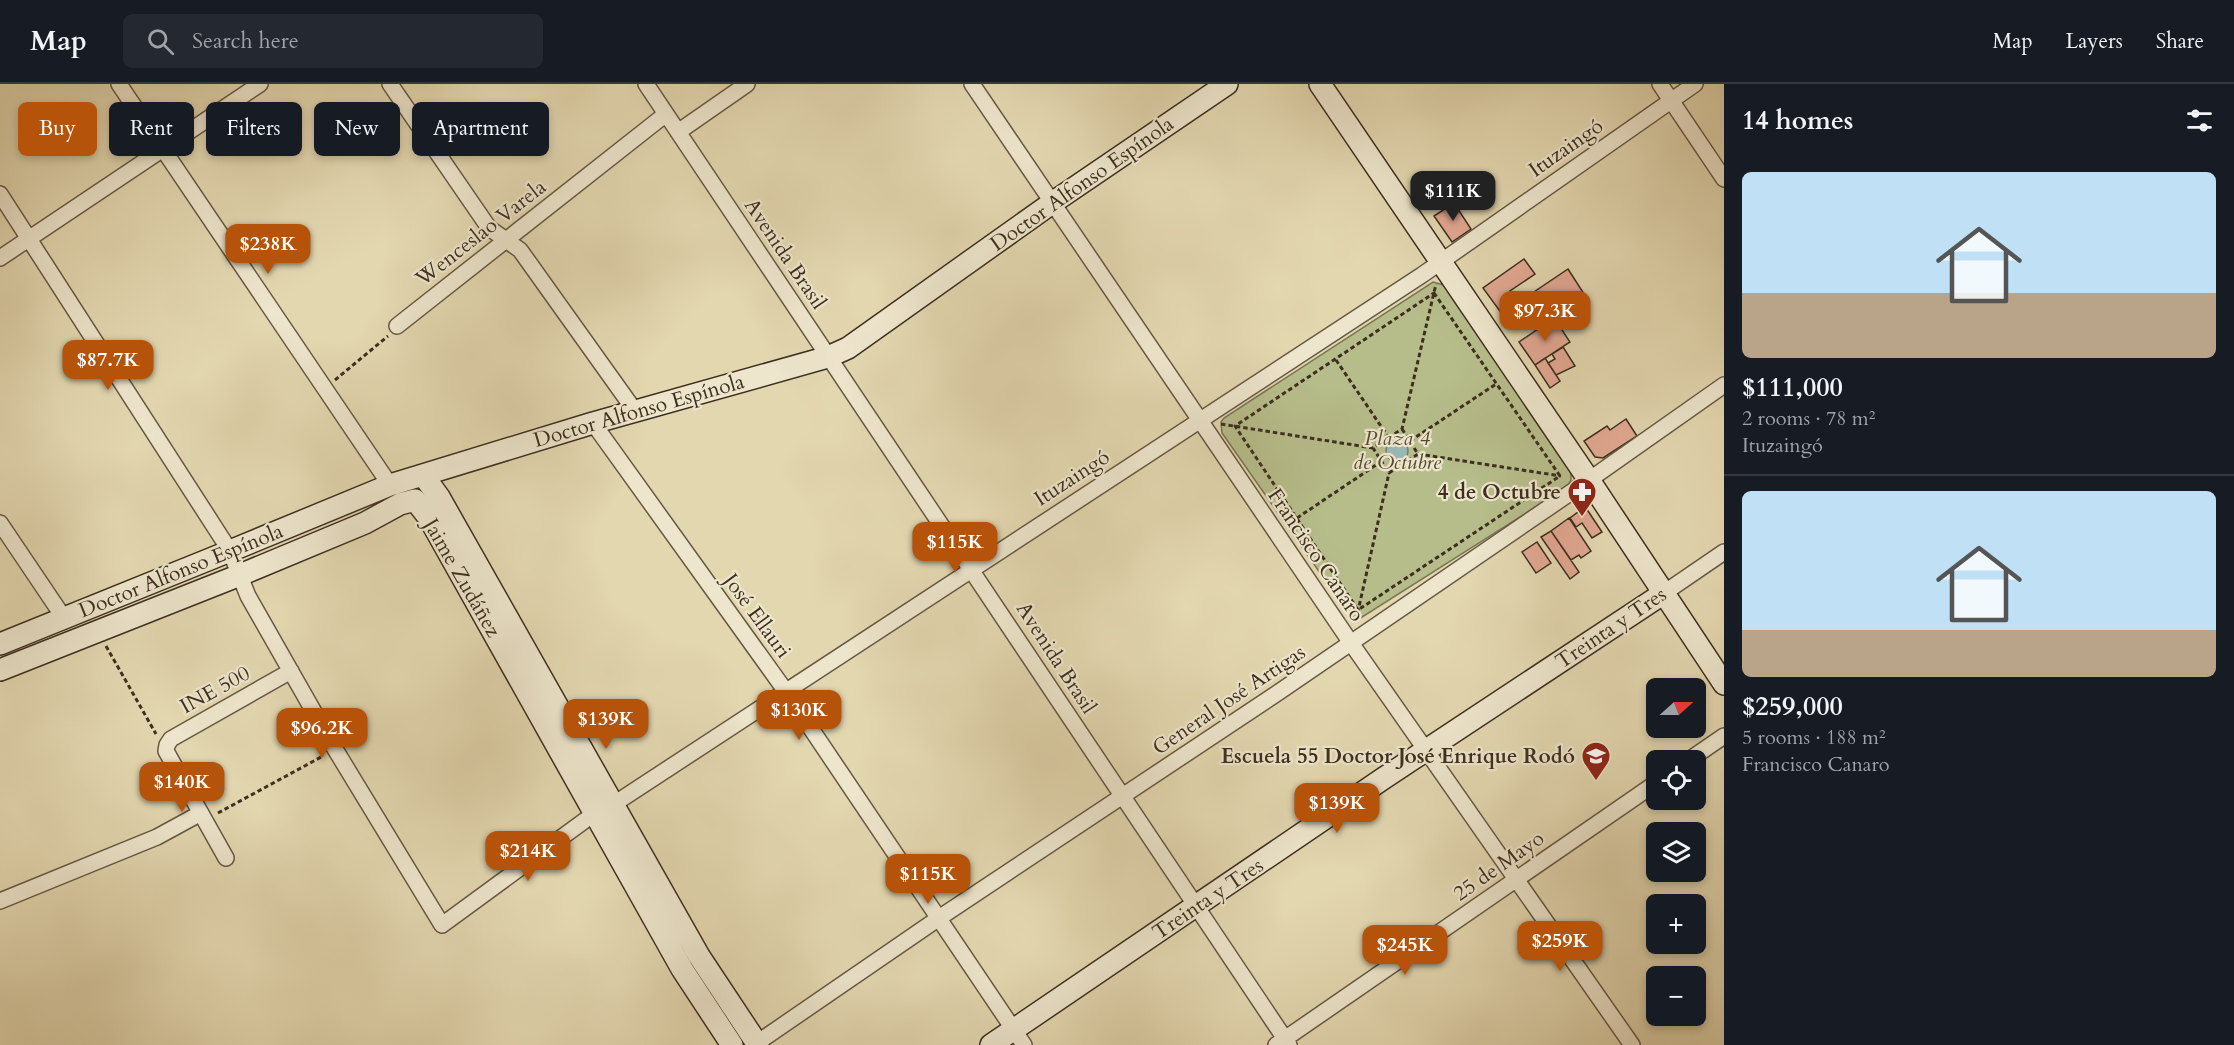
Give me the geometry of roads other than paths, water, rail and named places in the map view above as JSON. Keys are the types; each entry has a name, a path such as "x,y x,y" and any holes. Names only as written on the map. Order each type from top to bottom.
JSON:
{"street":[{"name":"Jaime Zudáñez","path":"120,84 132,102"},
{"path":"194,129 260,84"},
{"path":"390,84 489,228 519,250 635,411"},
{"name":"Avenida Brasil","path":"646,84 972,568 1284,1043"},
{"path":"678,132 747,84"},
{"name":"Francisco Canaro","path":"972,84 1351,644 1632,1045"},
{"name":"Doctor Alfonso Espínola","path":"0,644 390,485 593,423 828,357 848,348 1052,203 1227,84"},
{"path":"1320,84 1589,480 1724,684"},
{"path":"1660,84 1724,179"},
{"name":"Ituzaingó","path":"291,671 335,749 442,925 605,809 787,693 972,568 1441,262 1695,84"},
{"name":"Wenceslao Varela","path":"397,326 666,114"},
{"path":"0,258 155,156"},
{"name":"Jaime Zudáñez","path":"168,156 390,485 407,502 429,518 605,809 756,1044"},
{"path":"0,194 230,551 248,596 291,671"},
{"name":"General José Artigas","path":"756,1044 939,918 1123,798 1351,644 1724,385"},
{"name":"José Ellauri","path":"593,423 787,693 1018,1038"},
{"name":"Jaime Zudáñez","path":"423,475 439,497 605,809 682,969 732,1045"},
{"path":"407,502 423,475"},
{"name":"Doctor Alfonso Espínola","path":"0,670 240,575 365,523 407,502"},
{"path":"0,523 64,618"},
{"name":"Treinta y Tres","path":"991,1045 1018,1038 1196,907 1724,552"},
{"name":"INE 500","path":"203,816 166,751 166,745 171,739 291,671"},
{"path":"1704,750 1724,736"},
{"name":"25 de Mayo","path":"1284,1043 1646,790"},
{"path":"0,901 203,816 226,858"}],"water":[{"path":"1397,440 1405,443 1408,451 1405,459 1397,462 1389,459 1386,451 1389,443"}],"place":[{"name":"4 de Octubre","path":"1582,518"},
{"name":"Escuela 55 Doctor José Enrique Rodó","path":"1596,782"}],"park label":[{"name":"Plaza 4 de Octubre","path":"1397,450"}]}
